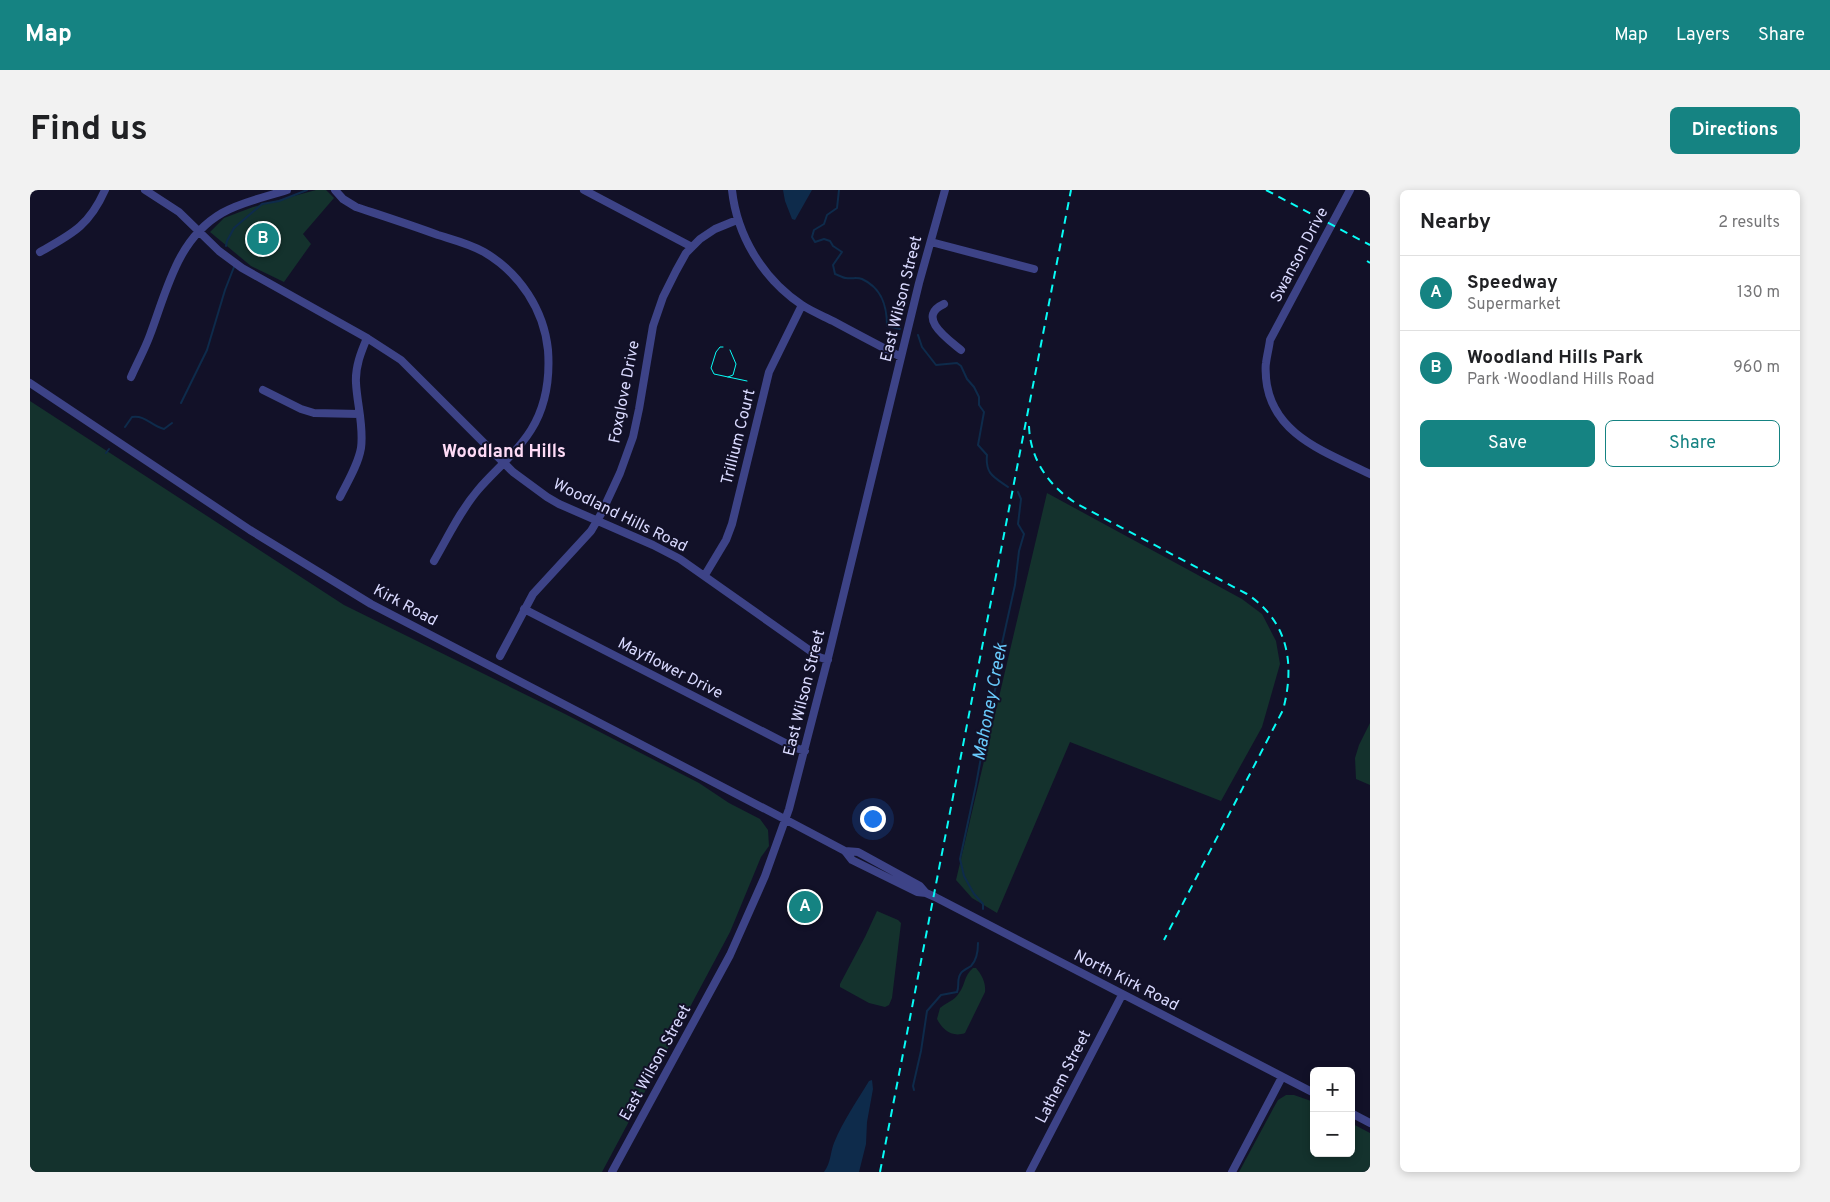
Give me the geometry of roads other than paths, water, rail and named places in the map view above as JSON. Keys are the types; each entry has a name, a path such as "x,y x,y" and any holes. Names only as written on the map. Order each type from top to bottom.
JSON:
{"street":[{"path":"40,252 82,226 96,209 105,190"},
{"name":"Woodland Hills Road","path":"146,190 172,206 219,251 242,268 367,338 406,364 523,481 547,497 667,551 705,575 819,657 828,660"},
{"path":"131,377 149,338 177,261 186,246 199,231 228,210 287,190"},
{"path":"335,190 343,200 356,207 482,251 492,257 515,277 532,299 543,324 549,368 546,390 539,415 520,445 471,499 434,561"},
{"path":"584,190 692,246"},
{"path":"732,190 737,220 749,246 766,272 784,291 802,305 901,357"},
{"name":"East Wilson Street","path":"612,1172 730,955 765,876 786,819 828,660 887,422 901,357 944,190"},
{"name":"Swanson Drive","path":"1350,190 1270,340 1265,365 1268,392 1278,415 1296,434 1307,442 1370,474"},
{"name":"Foxglove Drive","path":"500,656 533,594 598,520 622,467 633,437 650,335 658,307 676,271 692,246 709,232 737,220"},
{"path":"931,242 1034,269"},
{"path":"944,304 936,311 932,321 940,332 961,350"},
{"name":"Trillium Court","path":"705,575 726,540 732,524 769,372 802,305"},
{"path":"340,497 359,456 362,435 356,388 356,372 367,338"},
{"name":"Kirk Road","path":"30,383 250,530 371,604 786,819"},
{"path":"263,390 307,411 326,414 360,414"},
{"name":"Mayflower Drive","path":"524,609 793,748 804,751"},
{"name":"North Kirk Road","path":"786,819 845,851 858,852 920,886 926,893 1310,1091"},
{"name":"Lathem Street","path":"1030,1172 1122,994"},
{"path":"1232,1172 1282,1077"},
{"path":"1355,1115 1370,1123"}],"water":[{"path":"783,190 812,190 795,220 792,219"},
{"path":"872,1080 873,1089 867,1122 866,1144 859,1172 824,1172 834,1143 850,1111 869,1081"}],"waterway":[{"path":"226,246 234,228 262,204 279,201 307,190"},
{"name":"Mahoney Creek","path":"839,190 837,208 827,215 824,224 814,230 812,237 815,242 824,239 830,241 833,246 842,252 833,265 835,274 845,278 862,279 874,287 882,298 886,311 887,326 900,329"},
{"path":"181,403 207,350 234,267"},
{"name":"Mahoney Creek","path":"918,335 922,347 936,365 957,363 961,366 967,379 974,387 979,397 979,405 984,412 978,445 987,455 989,471 1008,487"},
{"path":"125,427 132,417 145,419 155,426 164,429 172,423"},
{"path":"106,453 109,449"},
{"name":"Mahoney Creek","path":"983,909 983,904 974,894 964,876 960,859 976,785 983,737 997,682 999,657 1015,585 1019,551 1024,534 1018,524 1021,499 1018,492"},
{"name":"Mahoney Creek","path":"914,1090 913,1086 927,1011 941,995 957,992 960,976 975,961 978,943"}],"tram line":[{"path":"723,347 720,347 716,352 711,368 714,374 747,381"},
{"path":"728,377 733,375 736,364 730,350"}],"railway":[{"path":"880,1172 1071,190"},
{"path":"1266,190 1370,245"},
{"path":"1029,426 1033,450 1038,461 1044,472 1059,490 1079,505 1247,594 1261,605 1272,618 1280,631 1285,646 1288,661 1288,677 1283,710 1164,940"}],"place":[{"name":"Woodland Hills Park","path":"263,239"},
{"name":"Speedway","path":"805,907"}],"district":[{"name":"Woodland Hills","path":"504,452"}]}
